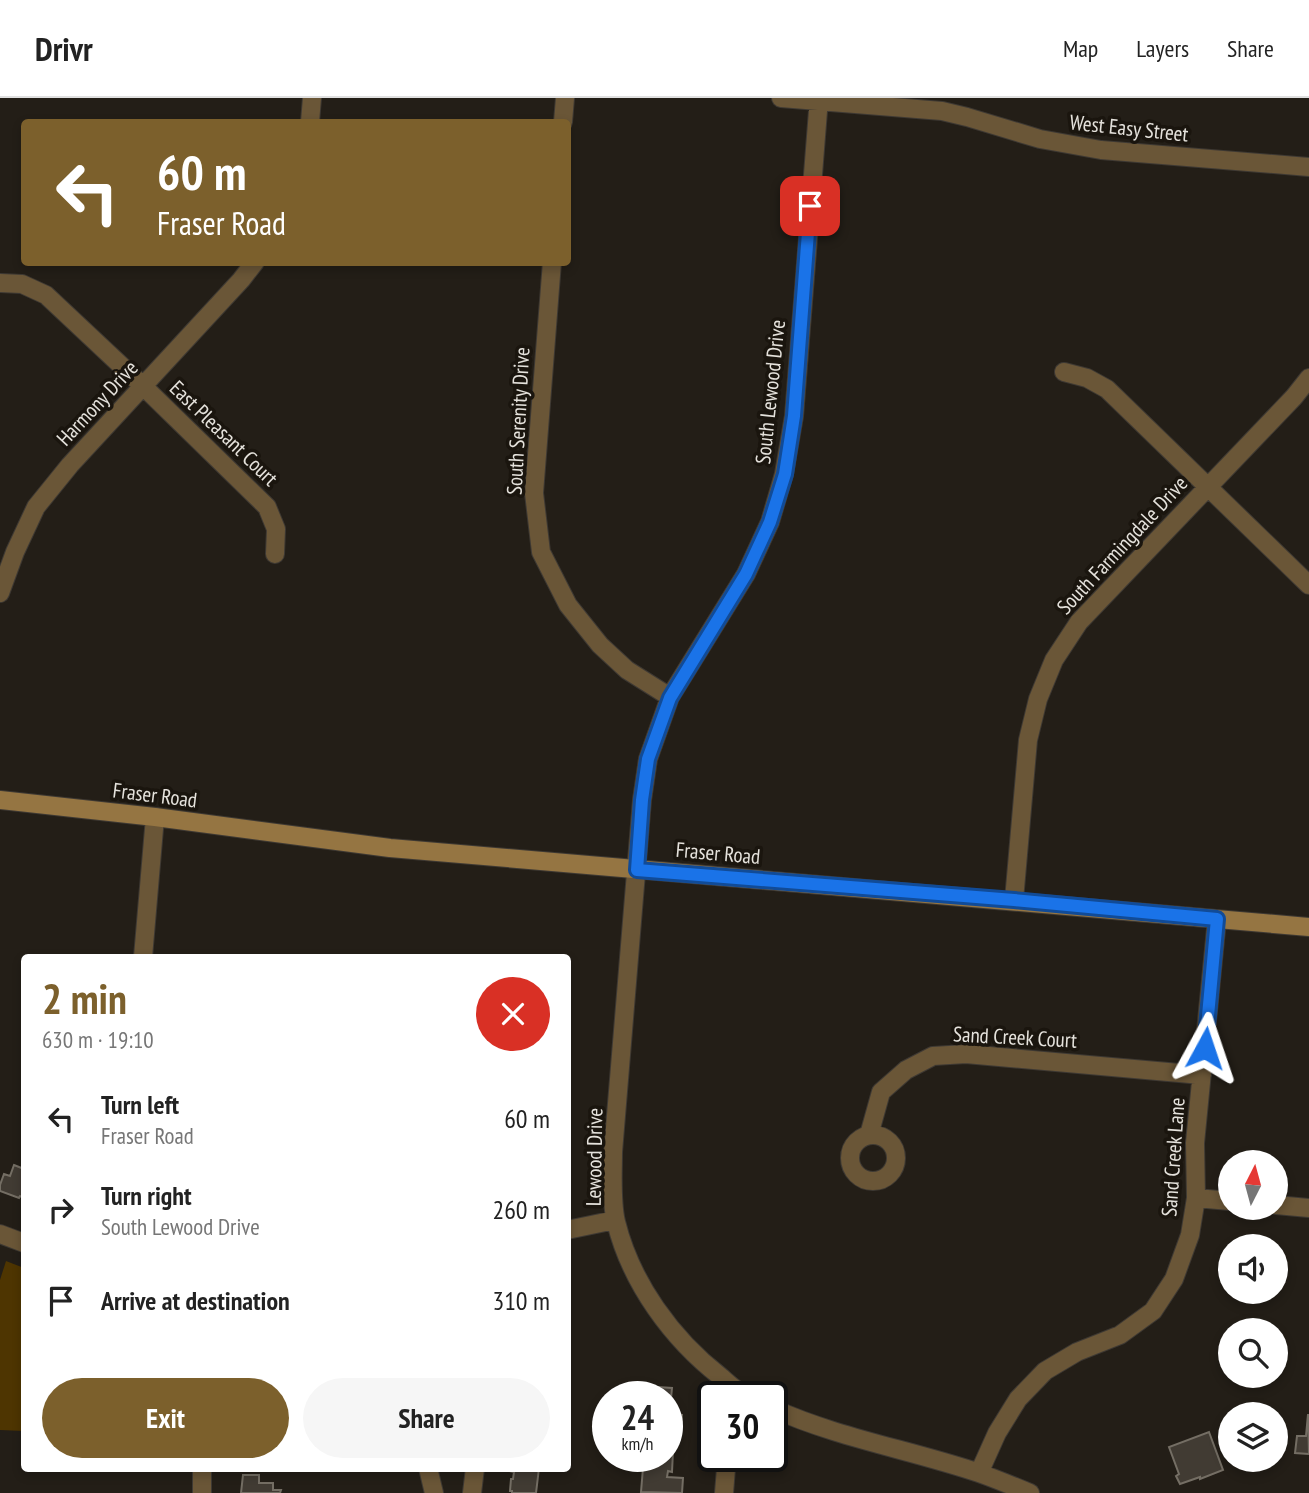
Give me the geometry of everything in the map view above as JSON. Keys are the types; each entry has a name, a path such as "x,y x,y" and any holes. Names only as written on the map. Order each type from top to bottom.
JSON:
{"street":[{"path":"310,119 312,98"},
{"path":"563,119 565,98"},
{"name":"West Easy Street","path":"780,98 942,111 1040,139 1101,150 1309,167"},
{"name":"South Lewood Drive","path":"637,870 648,759 670,698 746,574 770,522 785,474 794,416 819,100"},
{"name":"Harmony Drive","path":"0,593 36,507 70,465 233,290 252,266"},
{"name":"South Serenity Drive","path":"552,266 534,493 541,552 568,606 600,645 627,670 670,698"},
{"name":"East Pleasant Court","path":"0,283 22,284 46,295 267,507 276,529 275,554"},
{"path":"1064,372 1087,378 1107,389 1309,585"},
{"name":"South Farmingdale Drive","path":"1014,900 1028,740 1038,699 1054,660 1079,622 1294,397 1309,378"},
{"name":"Fraser Road","path":"0,800 390,848 1309,927"},
{"path":"143,954 155,817"},
{"name":"Lewood Drive","path":"637,870 613,1152 615,1220 628,1259 653,1304 678,1337 725,1381"},
{"name":"Sand Creek Lane","path":"979,1473 996,1433 1018,1399 1045,1371 1077,1352 1120,1335 1153,1311 1174,1279 1191,1235 1196,1198 1195,1143 1217,919"},
{"name":"Sand Creek Court","path":"869,1135 880,1092 906,1070 933,1056 966,1054 1202,1075"},
{"path":"1196,1198 1218,1200"},
{"path":"1288,1206 1309,1208"},
{"path":"571,1229 615,1220"},
{"path":"0,1234 21,1243"},
{"path":"788,1416 979,1473 1030,1493"},
{"path":"202,1472 202,1493"},
{"path":"429,1472 434,1493"},
{"path":"472,1493 475,1472"},
{"path":"724,1493 726,1472"}],"shaded area":[{"path":"6,1261 21,1267 21,1431 0,1430 0,1280"}],"building":[{"path":"14,1165 21,1168 19,1198 0,1191 4,1174 10,1176"},
{"path":"1308,1414 1309,1454 1295,1453 1297,1436 1306,1436"},
{"path":"1209,1432 1218,1456 1218,1472 1180,1484 1169,1447"},
{"path":"514,1472 539,1472 536,1493 512,1493 510,1491"},
{"path":"643,1472 668,1472 667,1477 683,1478 682,1493 641,1492"},
{"path":"243,1475 259,1475 259,1483 273,1483 273,1490 281,1490 280,1493 241,1493"}],"route":[{"path":"810,206 794,416 785,474 770,522 746,574 670,698 648,759 637,870 1217,919 1205,1048"}]}
